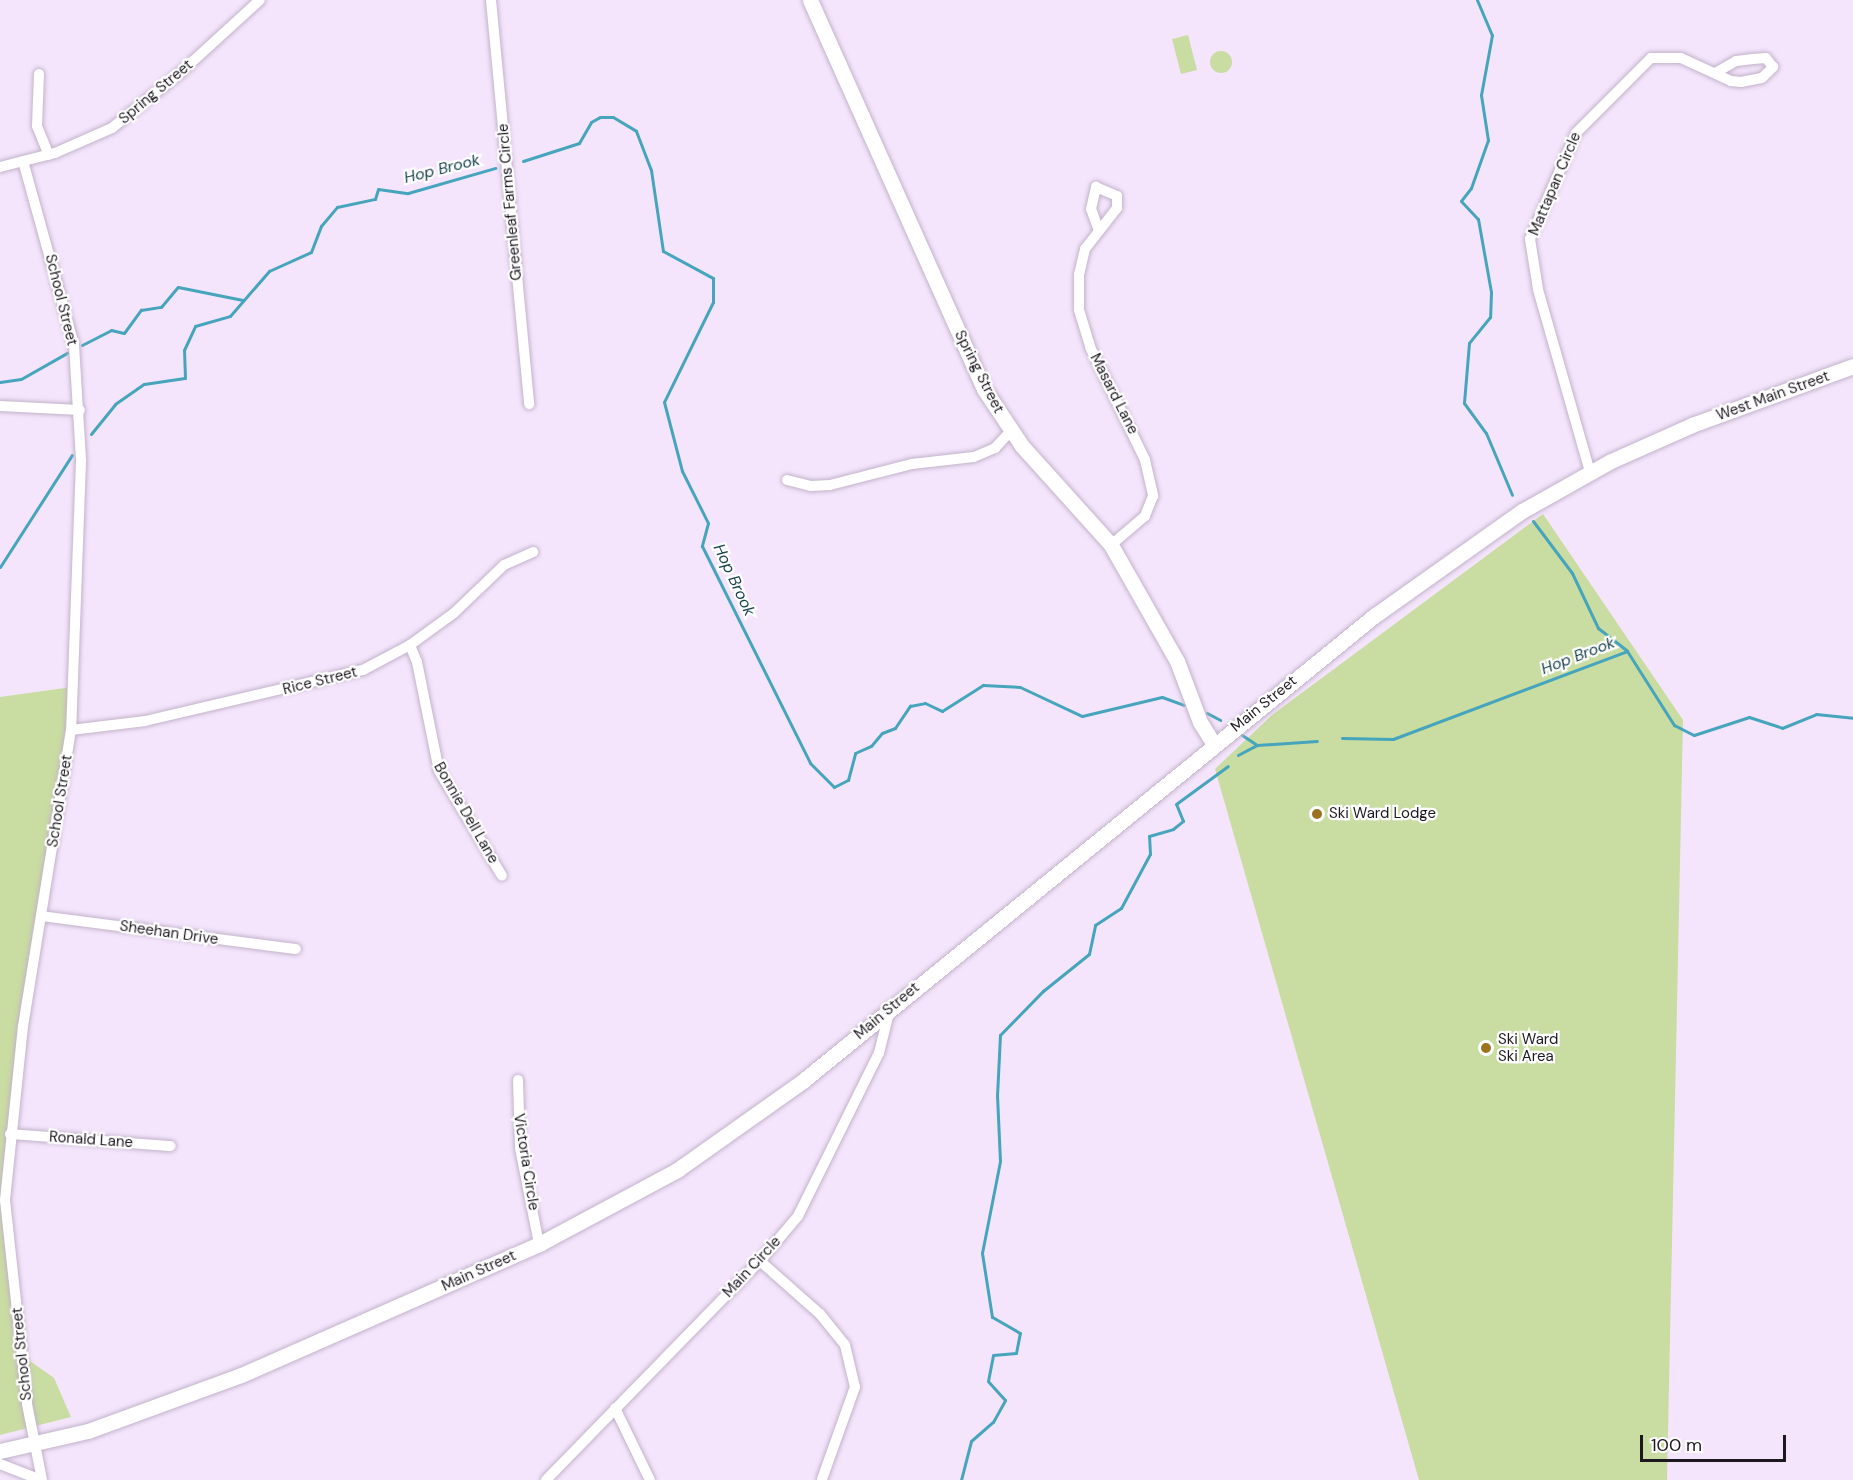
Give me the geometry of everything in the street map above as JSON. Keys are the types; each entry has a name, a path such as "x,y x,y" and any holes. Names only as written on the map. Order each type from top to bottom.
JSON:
{"main road":[{"name":"Spring Street","path":"810,0 984,389 1011,431 1111,545 1177,661 1200,722 1214,744"},
{"name":"West Main Street","path":"1692,425 1853,366"},
{"name":"Main Street","path":"0,1451 137,1415 241,1375 539,1244 677,1170 754,1118 1214,744 1434,571 1522,511 1590,472 1692,425"}],"street":[{"name":"Spring Street","path":"0,167 49,155 91,139 134,113 260,0"},
{"name":"Greenleaf Farms Circle","path":"491,0 529,404"},
{"name":"Mattapan Circle","path":"1590,472 1538,289 1530,239 1576,133 1651,58 1681,58 1715,73"},
{"path":"39,74 37,126 49,155"},
{"name":"School Street","path":"23,161 69,323 80,410 78,591 71,730 41,916 10,1134 6,1219 34,1443"},
{"name":"Masard Lane","path":"1098,228 1085,249 1079,273 1079,310 1090,347 1145,460 1154,496 1145,516 1111,545"},
{"path":"0,406 80,410"},
{"path":"787,480 811,486 830,485 912,464 975,457 995,448 1011,431"},
{"name":"Rice Street","path":"71,730 145,721 348,675 410,645 454,613 504,566 533,552"},
{"name":"Bonnie Dell Lane","path":"410,645 417,662 439,771 502,876"},
{"name":"Sheehan Drive","path":"41,916 296,949"},
{"name":"Main Circle","path":"546,1480 760,1261 807,1203 879,1053 890,1009"},
{"name":"Victoria Circle","path":"518,1080 520,1148 539,1244"},
{"name":"Ronald Lane","path":"10,1134 171,1146"},
{"path":"760,1261 820,1314 846,1345 855,1387 822,1479"},
{"path":"615,1408 650,1480"},
{"path":"34,1443 41,1480"},
{"path":"0,1464 41,1480"}],"green space":[{"path":"1188,35 1197,70 1181,74 1172,39"},
{"path":"1221,51 1229,54 1232,62 1229,70 1221,73 1213,70 1210,62 1213,54"},
{"name":"Ski Ward Ski Area","path":"1543,514 1683,720 1667,1480 1419,1480 1215,769 1272,715"},
{"path":"72,687 4,1157 2,1202 23,1356 54,1378 71,1417 0,1435 0,697"}],"waterway":[{"path":"1477,0 1492,35 1481,95 1488,140 1471,188 1461,201 1478,219 1491,292 1490,317 1469,343 1464,403 1486,433 1512,495"},
{"name":"Hop Brook","path":"523,161 579,143 591,122 600,117 613,117 636,131 651,170 663,251 713,278 713,302 664,402 682,471 708,523 702,546 810,763 834,787 848,780 855,753 871,746 882,733 895,728 910,706 925,703 942,711 983,685 1020,687 1082,716 1162,697 1184,705"},
{"name":"Hop Brook","path":"91,434 115,404 144,384 185,378 184,350 195,326 230,316 269,271 311,252 321,226 337,207 375,199 378,189 408,193 495,168"},
{"path":"82,345 111,330 124,333 141,310 161,307 178,287 243,300"},
{"path":"0,382 21,379 67,353"},
{"name":"Hop Brook","path":"0,567 72,455"},
{"path":"1533,521 1572,573 1598,628 1627,651"},
{"name":"Hop Brook","path":"1342,738 1393,739 1627,651 1674,725 1694,735 1749,717 1782,728 1816,714 1853,718"},
{"name":"Hop Brook","path":"1207,713 1220,720"},
{"name":"Hop Brook","path":"1242,735 1257,745 1317,741"},
{"path":"1238,755 1257,745"},
{"path":"961,1480 971,1441 993,1422 1005,1400 988,1381 993,1355 1016,1353 1020,1333 992,1317 982,1253 1000,1161 997,1096 1000,1035 1043,991 1089,954 1095,925 1121,908 1150,854 1149,836 1173,829 1183,821 1176,804 1228,766"}],"place":[{"name":"Ski Ward Lodge","path":"1317,814"},
{"name":"Ski Ward Ski Area","path":"1486,1048"}]}
